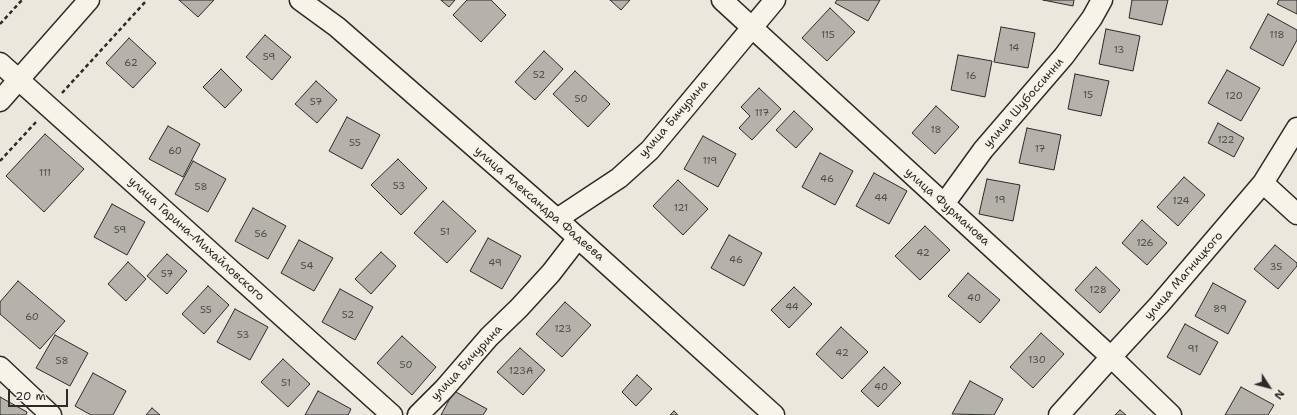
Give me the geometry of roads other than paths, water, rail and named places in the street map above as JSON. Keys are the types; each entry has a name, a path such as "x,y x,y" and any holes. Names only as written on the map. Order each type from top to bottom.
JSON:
{"street":[{"path":"0,101 89,0"},
{"name":"улица Александра Фадеева","path":"300,0 337,27 557,219 774,415"},
{"name":"улица Фурманова","path":"722,0 1111,357 1171,415"},
{"name":"улица Бичурина","path":"557,219 619,178 650,150 774,0"},
{"name":"улица Шубоссинни","path":"944,204 983,150 1064,56 1092,18 1102,0"},
{"name":"улица Гарина-Михайловского","path":"0,63 392,415"},
{"name":"улица Магницкого","path":"1059,415 1159,306 1263,183 1297,128"},
{"path":"1263,183 1297,214"},
{"name":"улица Бичурина","path":"418,415 444,389 489,336 530,297 578,238"},
{"path":"0,367 51,415"}]}
